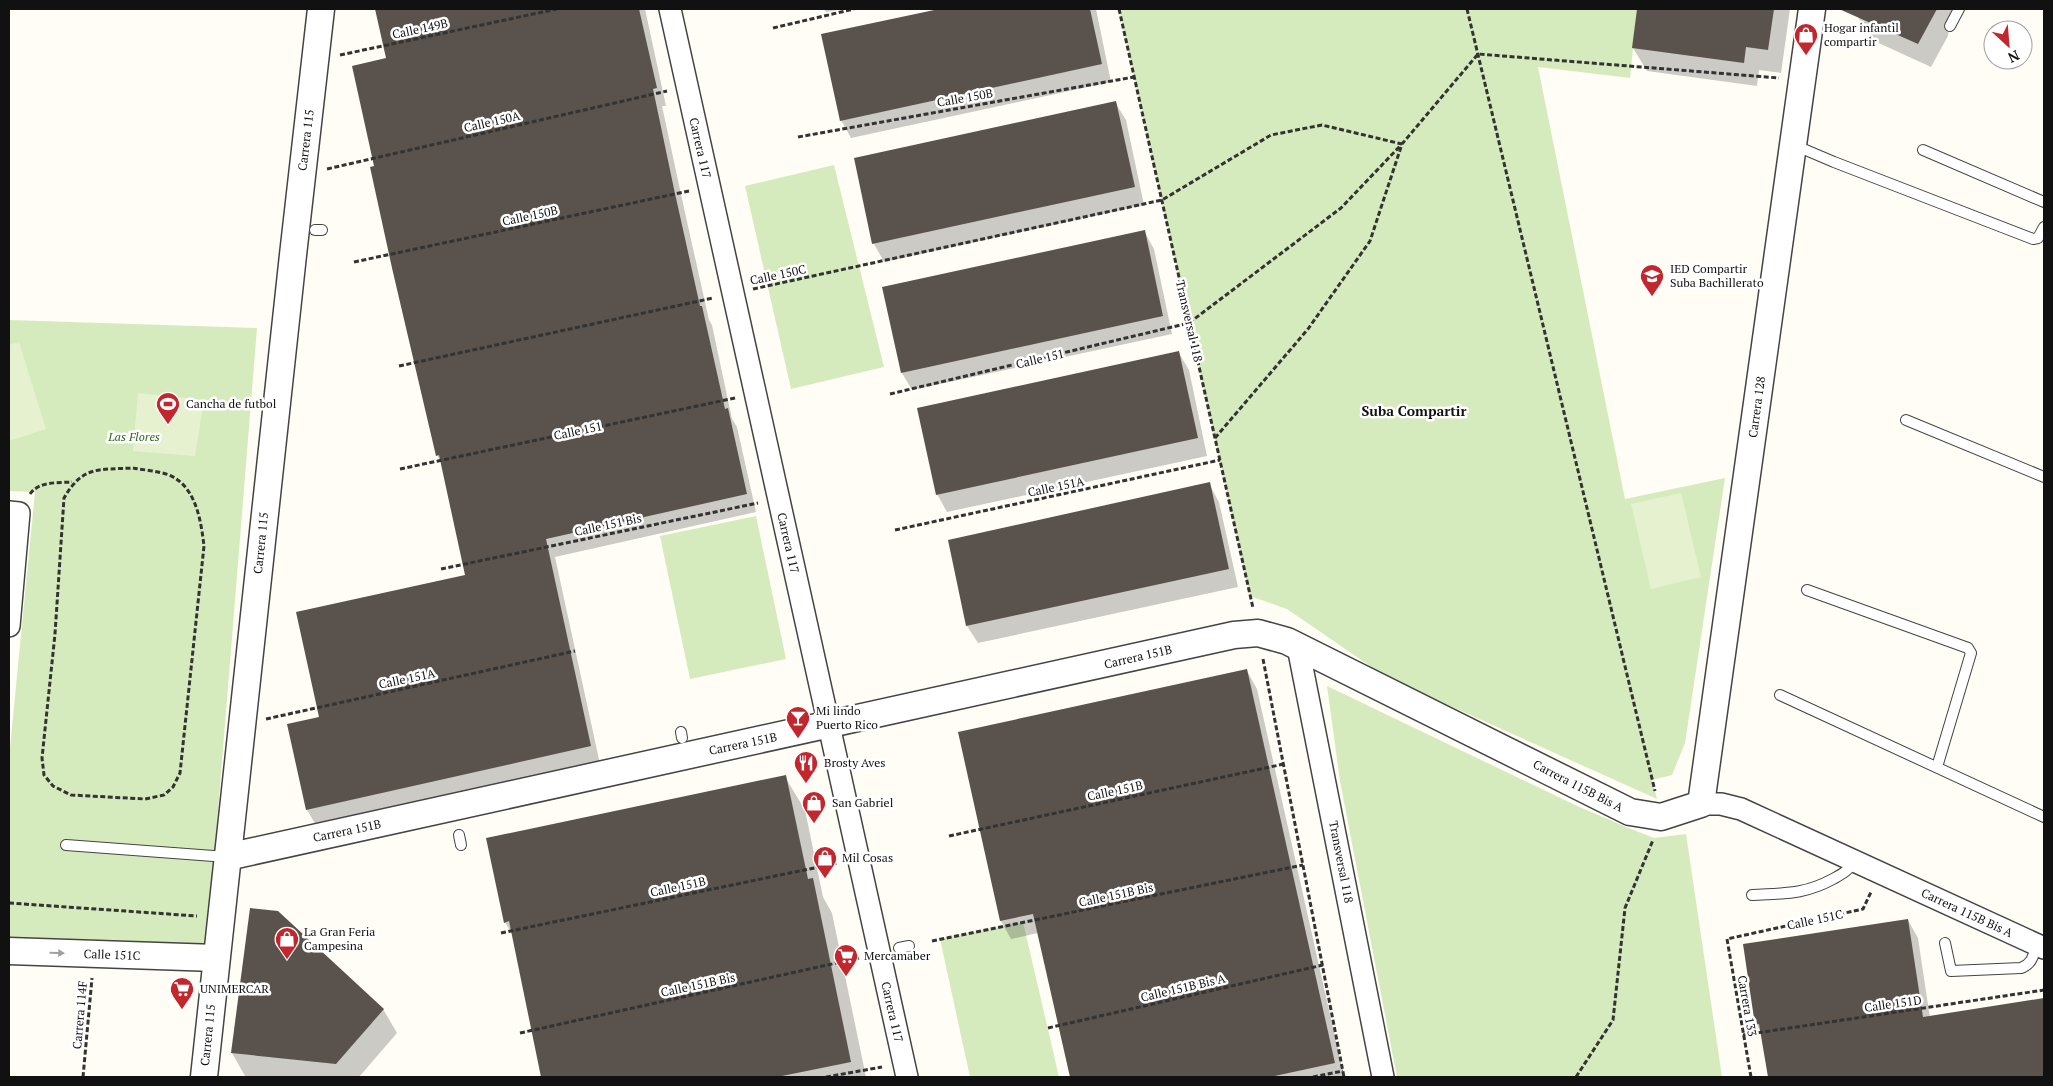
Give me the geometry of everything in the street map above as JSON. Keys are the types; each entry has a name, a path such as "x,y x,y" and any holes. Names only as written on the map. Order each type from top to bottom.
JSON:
{"street":[{"name":"Carrera 115","path":"204,1077 321,9"},
{"name":"Carrera 117","path":"670,9 858,859 896,949 905,1070"},
{"name":"Carrera 128","path":"1701,804 1812,9"},
{"path":"9,626 14,513"},
{"name":"Carrera 151B","path":"227,857 1234,635 1258,633 1293,644"},
{"name":"Carrera 115B Bis A","path":"1293,644 1630,812 1661,816 1701,804 1721,804 1741,809 2040,946"},
{"name":"Transversal 118","path":"1293,644 1383,1077"},
{"name":"Calle 151C","path":"9,951 216,958"}],"lane":[{"path":"1950,26 1959,9"},
{"path":"1794,144 1834,162 2033,239 2038,238 2044,227"},
{"path":"1923,150 2044,202"},
{"path":"1906,420 2044,477"},
{"path":"1807,590 1968,648 1971,653 1937,767"},
{"path":"1780,695 2044,817"},
{"path":"66,845 227,857"},
{"path":"1752,895 1800,892 1815,888 1847,871 1854,862"},
{"path":"1946,943 1951,971 2020,968 2028,965 2040,946"}],"path":[{"name":"Calle 149B","path":"346,54 557,9"},
{"path":"773,28 854,9"},
{"name":"Transversal 118","path":"1119,9 1258,633 1344,1077"},
{"path":"1467,9 1661,816 1625,908 1613,1020 1576,1077"},
{"path":"1478,54 1802,80"},
{"path":"1189,323 1341,208 1402,144 1478,54"},
{"name":"Calle 150B","path":"798,137 1134,77"},
{"name":"Calle 150A","path":"302,174 687,86"},
{"name":"Calle 150C","path":"399,366 1162,200 1271,135 1322,125 1402,144"},
{"path":"1215,438 1308,329 1370,241 1402,144"},
{"name":"Calle 150B","path":"354,262 709,187"},
{"name":"Calle 151","path":"890,394 1189,323"},
{"name":"Calle 151","path":"400,469 755,393"},
{"name":"Calle 151A","path":"895,530 1220,460"},
{"path":"14,513 34,489 49,483 73,482 92,470 133,468 168,475 179,481 189,492 202,522 204,546 180,773 173,786 164,795 145,799 72,795 53,786 44,775 42,758 55,634 64,498 73,482"},
{"name":"Calle 151 Bis","path":"441,569 778,498"},
{"name":"Calle 151A","path":"242,725 575,651"},
{"name":"Calle 151B","path":"950,836 1284,764"},
{"name":"Calle 151B","path":"500,933 858,859"},
{"name":"Calle 151B Bis","path":"932,941 1304,865"},
{"name":"Calle 151C","path":"1727,939 1863,909 1879,873"},
{"path":"9,903 220,918"},
{"name":"Carrera 133","path":"1727,939 1750,1077"},
{"name":"Calle 151B Bis","path":"520,1032 896,949"},
{"name":"Carrera 114F","path":"83,1077 94,955"},
{"name":"Calle 151B Bis A","path":"1048,1028 1323,965"},
{"name":"Calle 151D","path":"1743,1035 2044,990"},
{"path":"826,1077 905,1070"},
{"path":"1313,1077 1343,1071"}],"green space":[{"path":"1119,9 1637,9 1630,78 1538,67 1625,499 1725,478 1685,743 1672,775 1652,780 1657,799 1386,677 1287,609 1250,596"},
{"path":"834,165 884,367 791,389 745,186"},
{"name":"Las Flores","path":"9,320 257,328 207,947 9,939 9,758 35,492 9,491"},
{"path":"19,342 46,429 9,441 9,345"},
{"name":"Cancha de futbol","path":"138,393 204,400 195,456 133,451"},
{"path":"1681,493 1701,577 1651,589 1631,504"},
{"path":"756,516 786,659 690,679 660,536"},
{"path":"1327,686 1575,805 1626,827 1654,838 1686,834 1722,1077 1397,1077 1340,781"},
{"path":"1023,922 1059,1077 970,1077 940,939"}],"building":[{"path":"375,9 639,9 657,88 653,89 700,306 702,306 725,409 728,408 747,494 546,539 591,746 306,810 287,724 319,717 296,612 465,575 439,455 436,456 392,268 370,167 374,166 352,66 386,58"},
{"path":"939,9 1090,9 1102,64 840,121 821,34"},
{"path":"1637,9 1774,9 1768,50 1746,47 1744,63 1632,48"},
{"path":"1839,9 1937,9 1918,44"},
{"path":"1116,101 1135,187 872,244 854,158"},
{"path":"1145,230 1163,316 901,373 882,287"},
{"path":"1179,351 1198,438 936,495 917,408"},
{"path":"1210,482 1229,569 966,626 948,540"},
{"path":"1247,669 1335,1063 1270,1077 1070,1077 1033,914 1000,921 958,732"},
{"path":"786,775 808,879 813,878 851,1062 777,1077 541,1077 509,921 504,923 486,838"},
{"name":"La Gran Feria Campesina","path":"250,908 278,911 384,1009 336,1064 231,1053"},
{"path":"1908,919 1923,1017 2044,998 2044,1077 1768,1077 1759,1024 1755,1025 1743,944"}],"place":[{"name":"Hogar infantil compartir","path":"1806,56"},
{"name":"IED Compartir Suba Bachillerato","path":"1652,297"},
{"name":"Cancha de futbol","path":"168,425"},
{"name":"Mi lindo Puerto Rico","path":"798,739"},
{"name":"Brosty Aves","path":"806,784"},
{"name":"San Gabriel","path":"814,824"},
{"name":"Mil Cosas","path":"825,879"},
{"name":"La Gran Feria Campesina","path":"287,960"},
{"name":"Mercamaber","path":"846,977"},
{"name":"UNIMERCAR","path":"182,1010"}],"district":[{"name":"Suba Compartir","path":"1414,411"}]}
